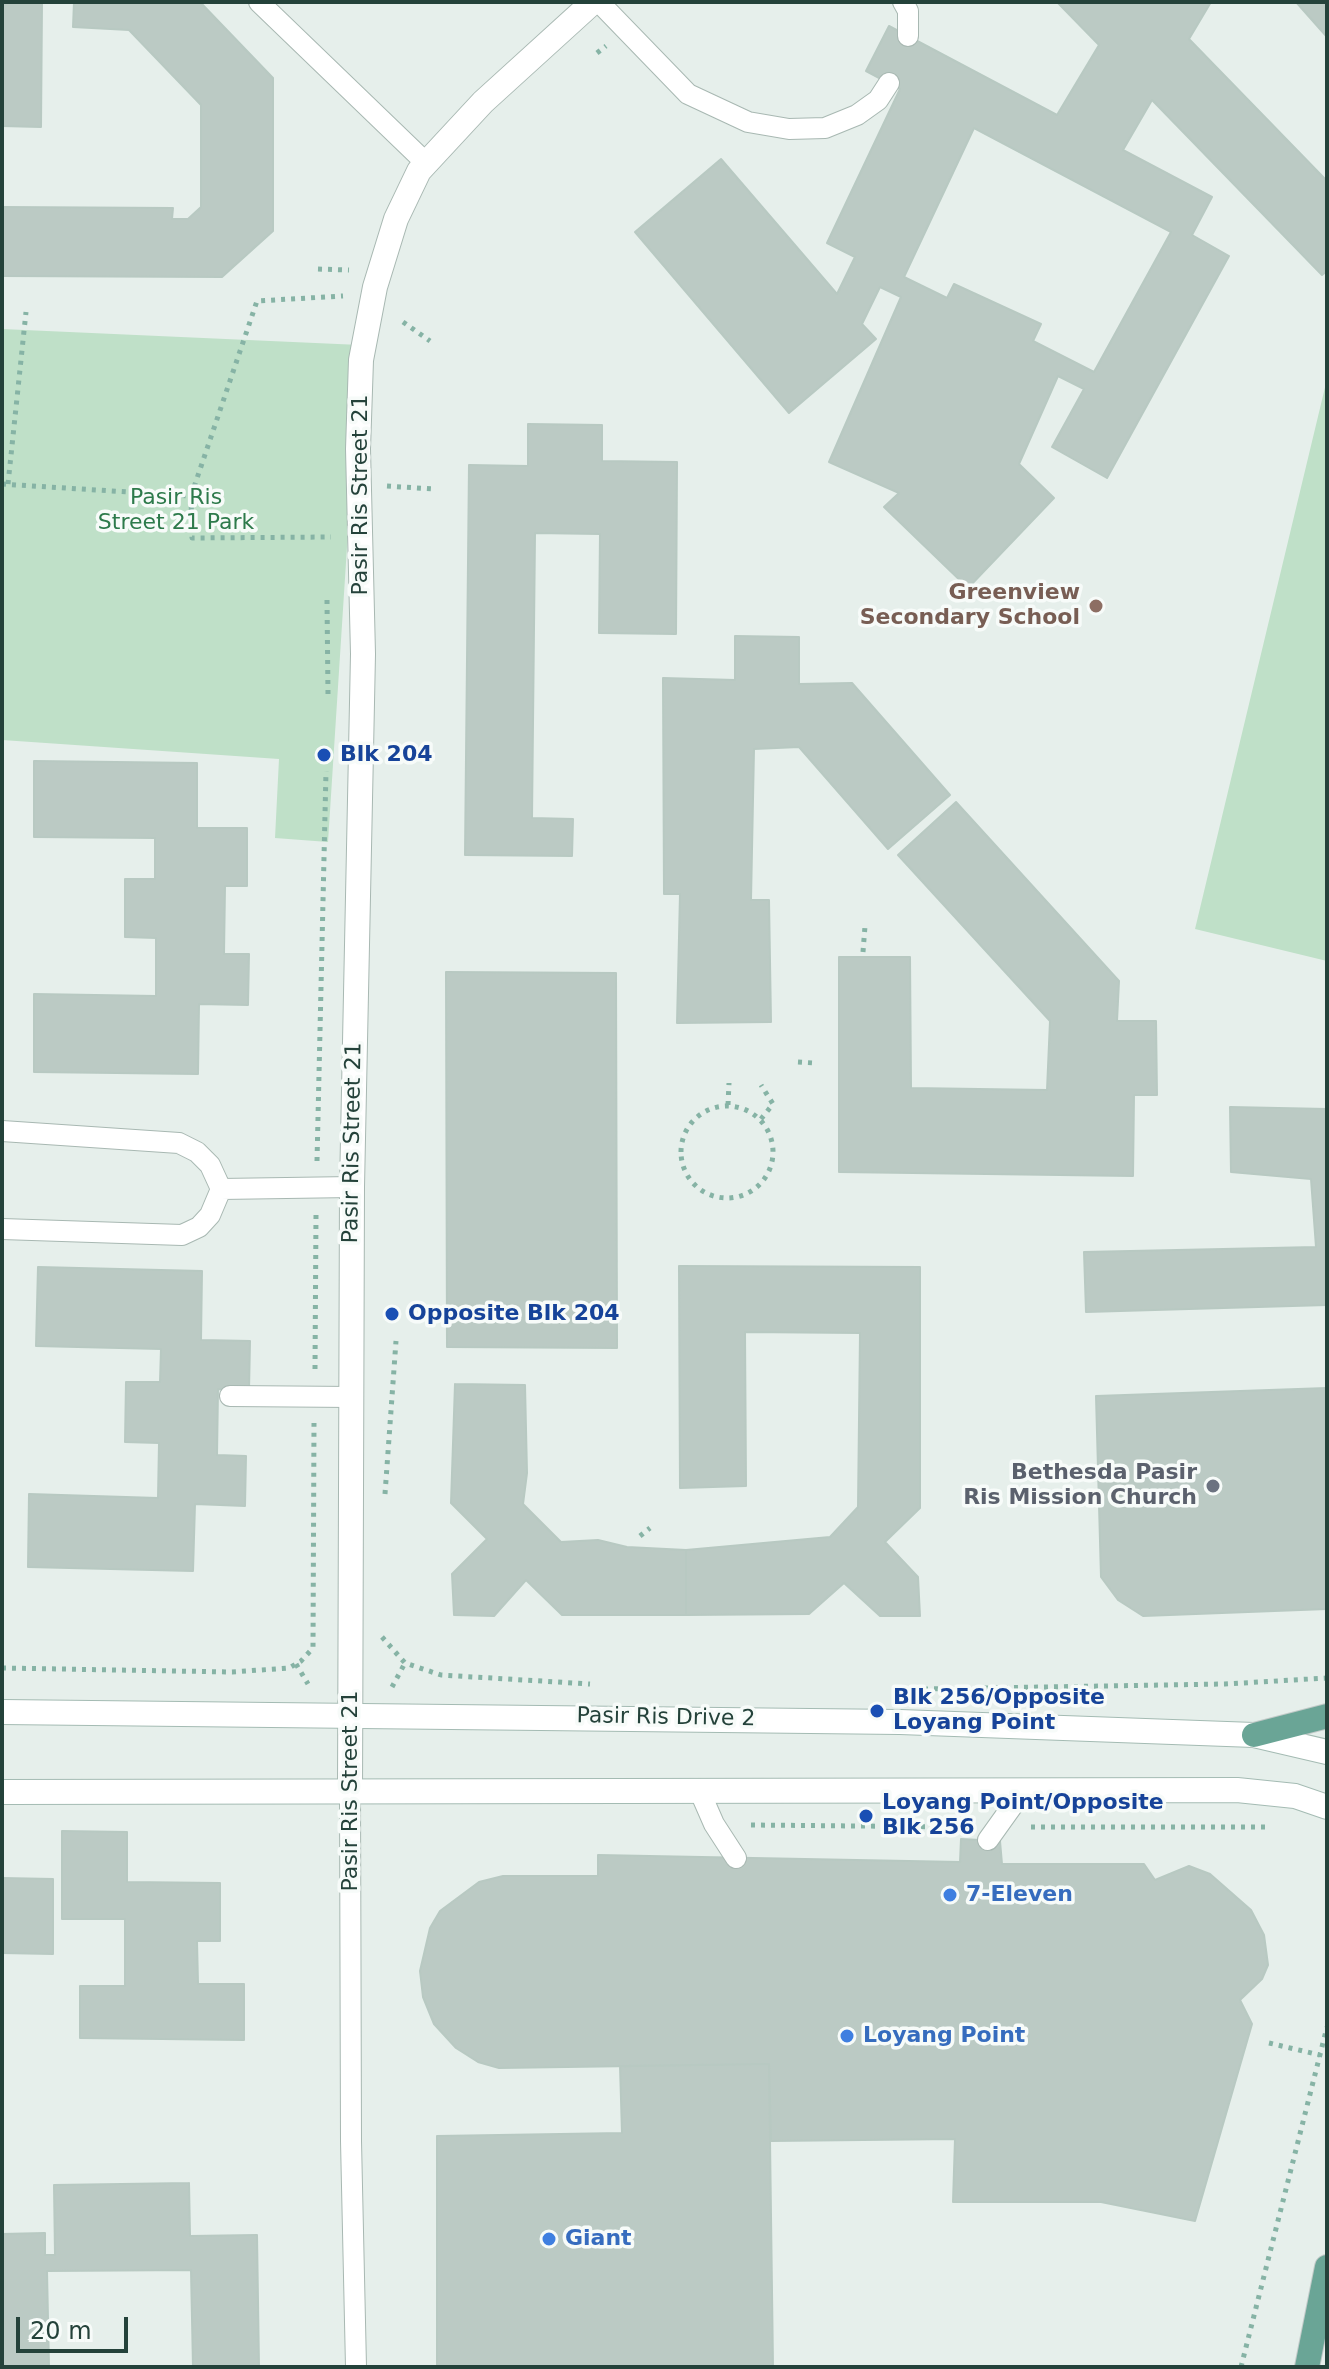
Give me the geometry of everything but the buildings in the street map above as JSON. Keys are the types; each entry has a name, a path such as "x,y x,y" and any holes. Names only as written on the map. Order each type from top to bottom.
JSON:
{"main road":[{"path":"1254,1735 1327,1716"},
{"path":"1307,2367 1327,2267"}],"street":[{"name":"Pasir Ris Street 21","path":"350,1793 352,1187 363,654 361,360 373,295 396,219 425,162 483,102 596,2"},
{"name":"Pasir Ris Drive 2","path":"2,1712 350,1713 900,1722 1254,1735 1327,1752"},
{"path":"2,1792 1237,1790 1295,1796 1327,1807"}],"lane":[{"path":"259,2 425,162"},
{"path":"596,2 688,94 748,122 789,129 825,128 857,115 878,100 889,83"},
{"path":"903,2 908,11 908,36"},
{"path":"2,1131 179,1143 197,1152 210,1165 221,1189 210,1215 199,1227 182,1235 2,1229"},
{"path":"221,1189 352,1187"},
{"path":"230,1396 352,1397"},
{"path":"993,1834 1023,1791"},
{"path":"700,1792 714,1824 736,1858"},
{"name":"Pasir Ris Street 21","path":"350,1793 351,2141 356,2367"}],"path":[{"path":"318,269 349,270"},
{"path":"360,537 192,538 191,496 257,301 373,295"},
{"path":"26,312 5,484 191,496"},
{"path":"403,322 430,341"},
{"path":"391,486 434,489"},
{"path":"315,1378 316,1187 327,761"},
{"path":"863,952 865,926"},
{"path":"798,1062 814,1063"},
{"path":"728,1105 729,1083"},
{"path":"761,1085 773,1104 761,1119"},
{"path":"728,1105 746,1109 761,1119 770,1135 774,1153 765,1178 744,1195 726,1199 708,1195 693,1184 683,1169 680,1151 684,1133 694,1118 710,1108 728,1105"},
{"path":"385,1498 396,1341"},
{"path":"2,1668 232,1672 289,1668 296,1664 313,1648 315,1410"},
{"path":"640,1536 650,1528"},
{"path":"377,1631 405,1663 441,1675 597,1685"},
{"path":"392,1687 405,1663"},
{"path":"296,1664 308,1685"},
{"path":"908,1689 1225,1684 1327,1678"},
{"path":"822,1827 914,1828 993,1834 1267,1827"},
{"path":"1241,2367 1327,2027"},
{"path":"1269,2043 1320,2055"}],"green space":[{"name":"Pasir Ris Street 21 Park","path":"2,329 360,345 328,842 275,838 279,759 2,740"},
{"path":"1327,379 1327,961 1195,929"}],"place":[{"name":"Greenview Secondary School","path":"1096,606"},
{"name":"Blk 204","path":"324,755"},
{"name":"Opposite Blk 204","path":"392,1314"},
{"name":"Bethesda Pasir Ris Mission Church","path":"1213,1486"},
{"name":"Blk 256/Opposite Loyang Point","path":"877,1711"},
{"name":"Loyang Point/Opposite Blk 256","path":"866,1816"},
{"name":"7-Eleven","path":"950,1895"},
{"name":"Loyang Point","path":"847,2036"},
{"name":"Giant","path":"549,2239"}]}
